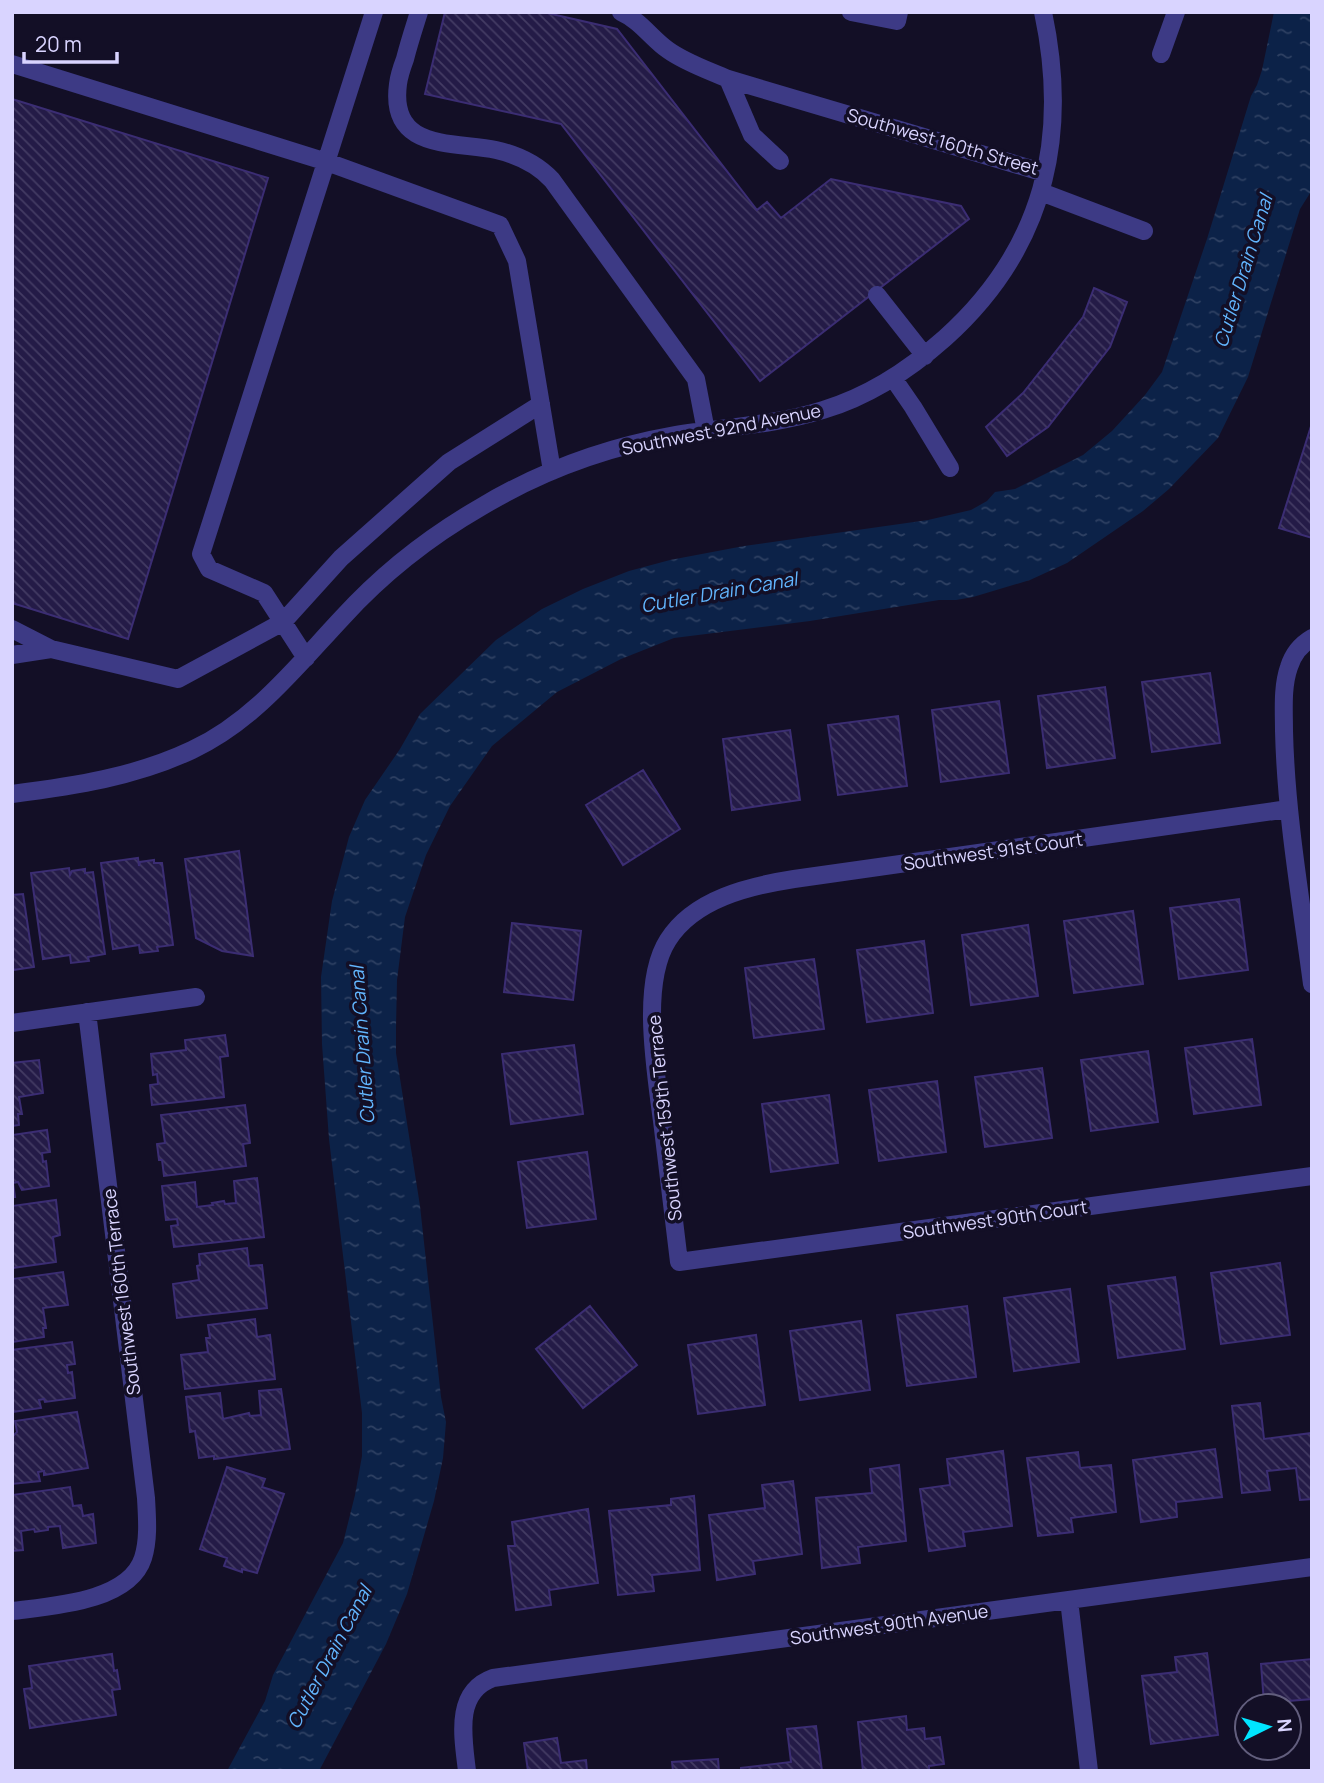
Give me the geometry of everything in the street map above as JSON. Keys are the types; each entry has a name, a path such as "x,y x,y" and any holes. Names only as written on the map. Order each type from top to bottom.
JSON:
{"street":[{"path":"306,658 264,593 209,569 201,554 374,12"},
{"path":"419,12 398,83 397,100 401,119 410,131 421,138 497,150 534,164 544,171 696,379 706,431"},
{"name":"Southwest 160th Street","path":"621,12 634,18 666,49 728,79 1045,173 1052,130 1053,85 1044,12"},
{"path":"851,12 897,21 899,12"},
{"path":"1161,54 1176,12"},
{"path":"12,64 327,162 500,225 517,261 552,471"},
{"path":"728,79 752,135 780,161"},
{"name":"Southwest 92nd Avenue","path":"12,794 74,786 122,776 158,765 194,749 226,730 256,707 379,581 410,555 514,487 619,447 822,411 866,394 893,378 925,356 973,312 1006,271 1030,222 1045,173"},
{"path":"1041,192 1144,231"},
{"path":"877,295 925,356"},
{"path":"893,378 950,468"},
{"path":"12,629 51,649 178,679 283,622 341,558 449,462 541,404"},
{"path":"1312,638 1294,654 1285,682 1284,700 1288,809 1312,984"},
{"path":"12,655 51,649"},
{"name":"Southwest 91st Court","path":"701,908 732,894 781,881 1288,809"},
{"name":"Southwest 159th Terrace","path":"679,1262 653,1041 653,996 655,974 666,942 701,908"},
{"path":"12,1023 195,997"},
{"name":"Southwest 160th Terrace","path":"12,1611 65,1604 108,1591 123,1583 136,1570 143,1560 146,1545 145,1498 87,1012"},
{"name":"Southwest 90th Court","path":"679,1262 1312,1176"},
{"name":"Southwest 90th Avenue","path":"467,1771 464,1714 472,1692 484,1681 510,1674 1312,1567"},
{"path":"1069,1600 1089,1771"}],"water":[{"name":"Cutler Drain Canal","path":"1274,12 1312,12 1312,190 1300,209 1248,377 1218,438 1169,489 1143,511 1067,563 1030,580 956,600 939,600 810,621 674,638 621,659 557,692 492,746 450,806 426,855 405,917 397,980 396,1053 420,1206 446,1422 443,1458 434,1501 407,1594 386,1644 319,1771 227,1771 265,1701 273,1675 343,1543 362,1456 362,1413 329,1139 322,1044 321,977 332,901 349,837 365,800 420,714 496,640 542,609 629,571 670,560 744,546 928,520 971,510 987,501 995,492 1015,489 1083,455 1112,431 1162,372 1251,96 1262,70"}],"building":[{"path":"445,12 543,12 617,29 757,210 767,202 781,218 831,179 961,206 969,219 760,381 561,124 425,94"},
{"path":"12,99 268,178 128,639 12,603"},
{"path":"1094,288 1127,302 1110,347 1048,427 1007,456 986,427 1023,393 1083,317"},
{"path":"1312,423 1312,538 1279,528"},
{"path":"1210,673 1220,743 1152,752 1142,682"},
{"path":"1105,687 1115,758 1047,768 1038,696"},
{"path":"999,701 1009,773 941,782 932,710"},
{"path":"898,716 907,786 838,795 828,725"},
{"path":"790,730 800,800 732,810 723,739"},
{"path":"643,770 680,829 623,865 586,805"},
{"path":"239,851 253,956 222,951 196,938 185,859"},
{"path":"138,858 139,866 140,862 154,860 154,863 162,863 173,945 157,947 158,951 140,953 139,945 113,949 101,863"},
{"path":"69,868 70,875 72,871 85,869 85,873 93,872 105,954 88,957 89,961 71,963 70,955 43,959 31,873"},
{"path":"23,894 34,967 13,970 12,895"},
{"path":"1239,899 1248,970 1179,979 1170,908"},
{"path":"1133,911 1143,984 1074,993 1064,921"},
{"path":"512,923 581,931 573,1000 504,992"},
{"path":"1028,925 1038,996 971,1005 962,935"},
{"path":"924,941 933,1013 867,1022 857,950"},
{"path":"814,959 824,1029 754,1038 745,968"},
{"path":"225,1035 228,1056 220,1057 224,1097 152,1105 150,1085 158,1084 157,1074 153,1075 151,1054 186,1050 185,1040"},
{"path":"1252,1039 1261,1105 1194,1114 1185,1048"},
{"path":"574,1045 583,1114 511,1124 502,1054"},
{"path":"1148,1051 1158,1122 1091,1131 1081,1060"},
{"path":"39,1060 43,1093 19,1097 22,1114 18,1114 19,1125 12,1126 12,1063"},
{"path":"1042,1068 1052,1138 985,1147 975,1077"},
{"path":"937,1081 946,1152 879,1161 869,1090"},
{"path":"829,1095 838,1163 771,1172 762,1104"},
{"path":"245,1105 250,1143 243,1144 246,1166 164,1176 157,1144 165,1143 161,1115"},
{"path":"47,1130 50,1152 42,1153 43,1162 46,1161 49,1186 22,1190 18,1182 13,1183 15,1197 12,1197 12,1135"},
{"path":"587,1152 596,1219 527,1228 518,1162"},
{"path":"257,1178 264,1237 174,1247 171,1226 178,1225 177,1219 166,1220 162,1186 195,1182 197,1207 224,1201 225,1204 236,1203 234,1181"},
{"path":"56,1200 60,1235 53,1237 56,1262 12,1268 12,1206"},
{"path":"247,1248 249,1266 262,1265 267,1308 177,1318 173,1284 199,1280 199,1254"},
{"path":"1280,1263 1290,1335 1221,1344 1211,1273"},
{"path":"63,1272 68,1305 43,1308 46,1328 43,1328 44,1337 12,1342 12,1279"},
{"path":"1175,1277 1185,1349 1118,1358 1108,1286"},
{"path":"1070,1289 1079,1362 1014,1371 1004,1298"},
{"path":"590,1306 637,1365 583,1408 536,1349"},
{"path":"967,1306 976,1377 907,1386 897,1315"},
{"path":"255,1319 257,1337 270,1335 275,1379 185,1389 181,1355 208,1352 208,1325"},
{"path":"861,1321 870,1390 800,1400 790,1331"},
{"path":"756,1335 765,1405 698,1414 688,1345"},
{"path":"72,1342 75,1364 67,1365 68,1373 72,1372 75,1398 45,1402 44,1399 39,1400 41,1408 12,1412 12,1350"},
{"path":"281,1389 290,1449 214,1459 214,1456 199,1458 195,1431 190,1432 186,1397 220,1393 223,1419 249,1413 250,1416 261,1415 259,1391"},
{"path":"1260,1403 1264,1439 1312,1433 1312,1499 1300,1500 1296,1468 1267,1471 1270,1490 1242,1493 1232,1406"},
{"path":"77,1412 88,1468 44,1475 44,1471 38,1472 40,1481 12,1484 12,1437 17,1432 15,1421"},
{"path":"1215,1449 1222,1497 1176,1502 1177,1517 1141,1522 1133,1460"},
{"path":"1003,1451 1012,1526 963,1532 965,1546 929,1551 920,1489 950,1485 947,1459"},
{"path":"1078,1452 1080,1468 1111,1465 1116,1512 1071,1518 1073,1532 1038,1536 1027,1458"},
{"path":"899,1465 906,1541 858,1547 860,1563 822,1568 816,1498 872,1493 870,1469"},
{"path":"227,1467 265,1479 262,1487 284,1494 257,1573 242,1569 242,1572 224,1566 227,1558 200,1549"},
{"path":"793,1481 802,1554 753,1561 755,1574 717,1580 709,1515 765,1508 762,1485"},
{"path":"70,1487 73,1506 81,1505 83,1516 93,1514 96,1543 63,1548 60,1526 48,1527 48,1530 35,1532 34,1529 21,1531 23,1550 12,1551 12,1495"},
{"path":"694,1496 700,1570 652,1575 654,1591 618,1595 609,1511 671,1505 671,1499"},
{"path":"588,1509 598,1583 549,1590 551,1605 516,1610 508,1546 515,1546 512,1522"},
{"path":"1207,1653 1218,1735 1151,1744 1142,1676 1177,1672 1175,1657"},
{"path":"112,1654 120,1689 112,1690 116,1715 30,1728 24,1689 32,1688 29,1666"},
{"path":"1312,1659 1312,1699 1303,1700 1303,1692 1263,1692 1261,1664"},
{"path":"906,1716 907,1730 924,1728 925,1739 940,1737 944,1764 929,1766 929,1771 863,1771 858,1722"},
{"path":"816,1726 822,1771 741,1771 741,1768 791,1762 787,1729"},
{"path":"557,1738 561,1763 586,1760 587,1771 528,1771 524,1743"},
{"path":"718,1759 719,1771 673,1771 672,1762"}]}
